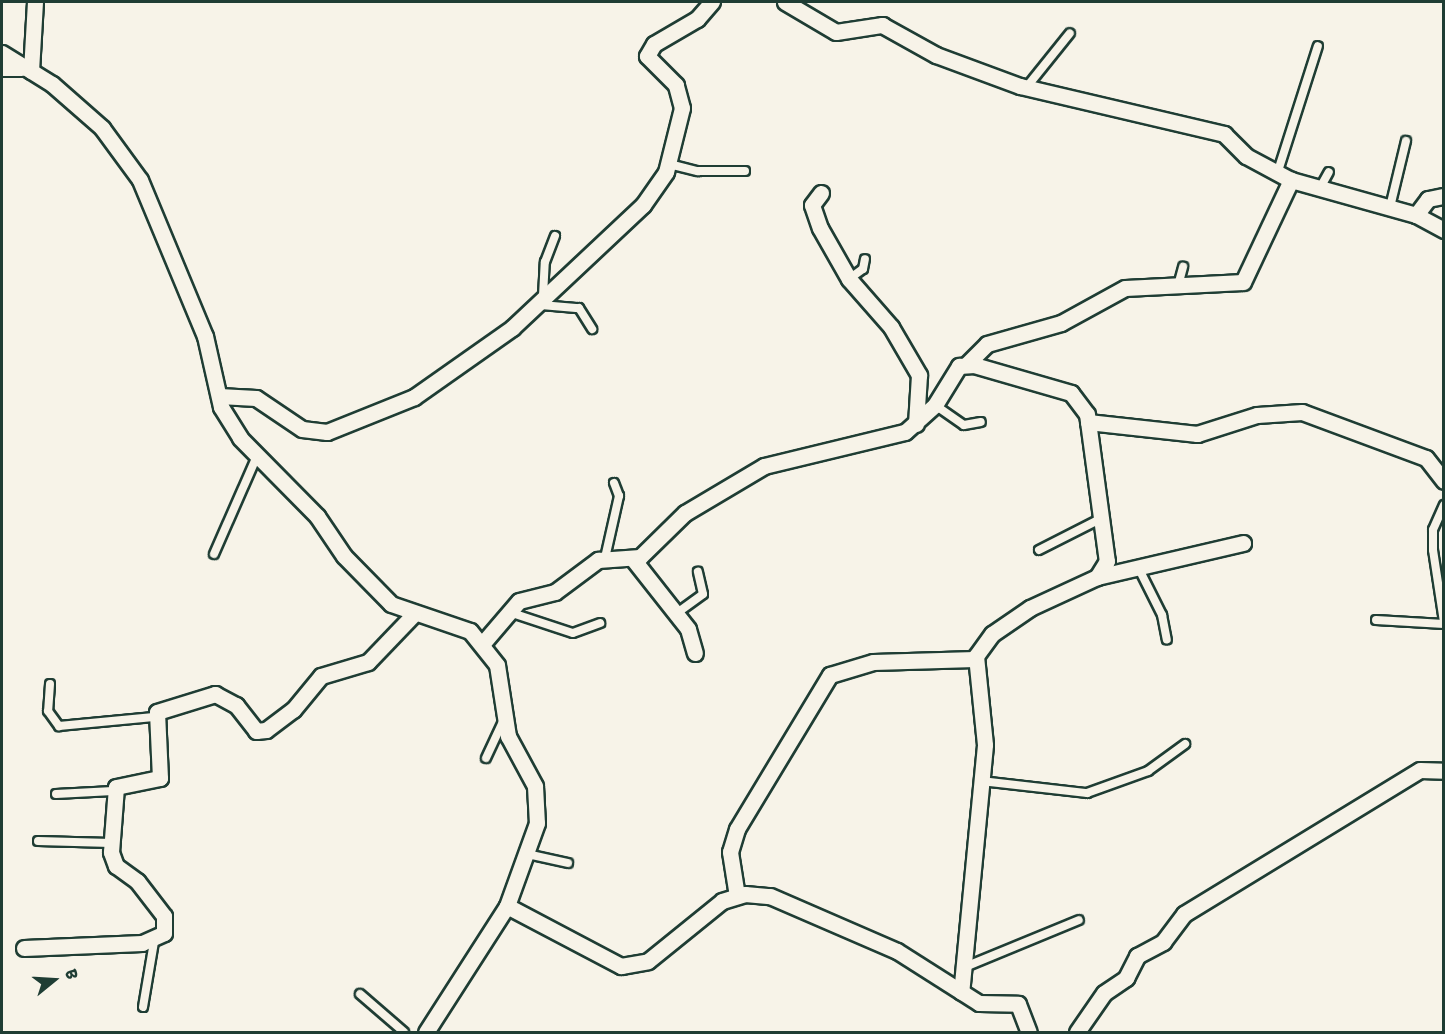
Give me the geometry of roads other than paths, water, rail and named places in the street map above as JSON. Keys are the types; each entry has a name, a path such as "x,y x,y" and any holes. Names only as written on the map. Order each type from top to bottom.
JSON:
{"street":[{"path":"26,69 35,2"},
{"path":"219,396 256,398 302,429 327,432 414,398 446,378 540,302 644,205 669,164 682,108 676,85 648,56 654,44 697,19 712,2"},
{"path":"785,2 836,32 882,25 936,55 1026,88 1224,134 1246,156 1292,180 1416,215 1443,230"},
{"path":"2,52 102,128 140,180 201,325 227,422 317,516 351,564 391,604 412,615 444,618 483,643 503,680 504,720 539,805 527,855 507,906 426,1032"},
{"path":"2,68 26,69"},
{"path":"483,643 507,611 519,601 555,592 605,558 633,559 648,553 685,513 764,466 905,432 935,405 954,369 967,364 987,344 1061,322 1118,291 1181,274 1243,282 1292,180"},
{"path":"821,193 813,212 849,279 891,327 920,375 916,424"},
{"path":"1416,215 1428,199 1443,196"},
{"path":"967,364 1062,388 1084,406 1107,561 1097,577"},
{"path":"1088,422 1197,434 1257,415 1302,412 1426,458 1443,482"},
{"path":"961,992 985,745 975,659 992,634 1030,608 1097,577 1243,543"},
{"path":"633,559 677,614 695,653"},
{"path":"24,948 154,942 164,933 166,920 137,880 116,866 111,843 113,791 160,778 154,717 161,709 215,694 236,705 256,731 266,730 293,710 321,676 368,662 412,615"},
{"path":"737,896 730,852 736,829 830,675 873,662 975,659"},
{"path":"1077,1032 1104,993 1126,978 1137,956 1163,942 1184,914 1420,770 1443,771"},
{"path":"507,906 621,966 648,961 712,908 737,896 784,901 897,951 979,1003 1018,1004 1029,1032"}],"lane":[{"path":"1026,88 1070,33"},
{"path":"1278,171 1318,46"},
{"path":"1390,207 1406,141"},
{"path":"669,164 698,171 745,171"},
{"path":"1320,188 1329,172"},
{"path":"555,236 545,262 540,302 571,304 592,329"},
{"path":"849,279 863,269 865,259"},
{"path":"935,405 964,425 981,422"},
{"path":"214,554 258,456"},
{"path":"605,558 619,496 614,483"},
{"path":"1376,620 1443,623 1433,540 1443,505"},
{"path":"1039,550 1102,518"},
{"path":"1138,567 1162,615 1167,640"},
{"path":"677,614 704,594 698,572"},
{"path":"507,611 573,633 600,623"},
{"path":"50,684 48,711 59,726 154,717"},
{"path":"486,758 504,720"},
{"path":"981,781 1088,793 1148,771 1185,744"},
{"path":"56,794 113,791"},
{"path":"38,841 111,843"},
{"path":"527,855 568,863"},
{"path":"965,967 1079,920"},
{"path":"143,1007 154,942"},
{"path":"360,994 404,1032"}]}
